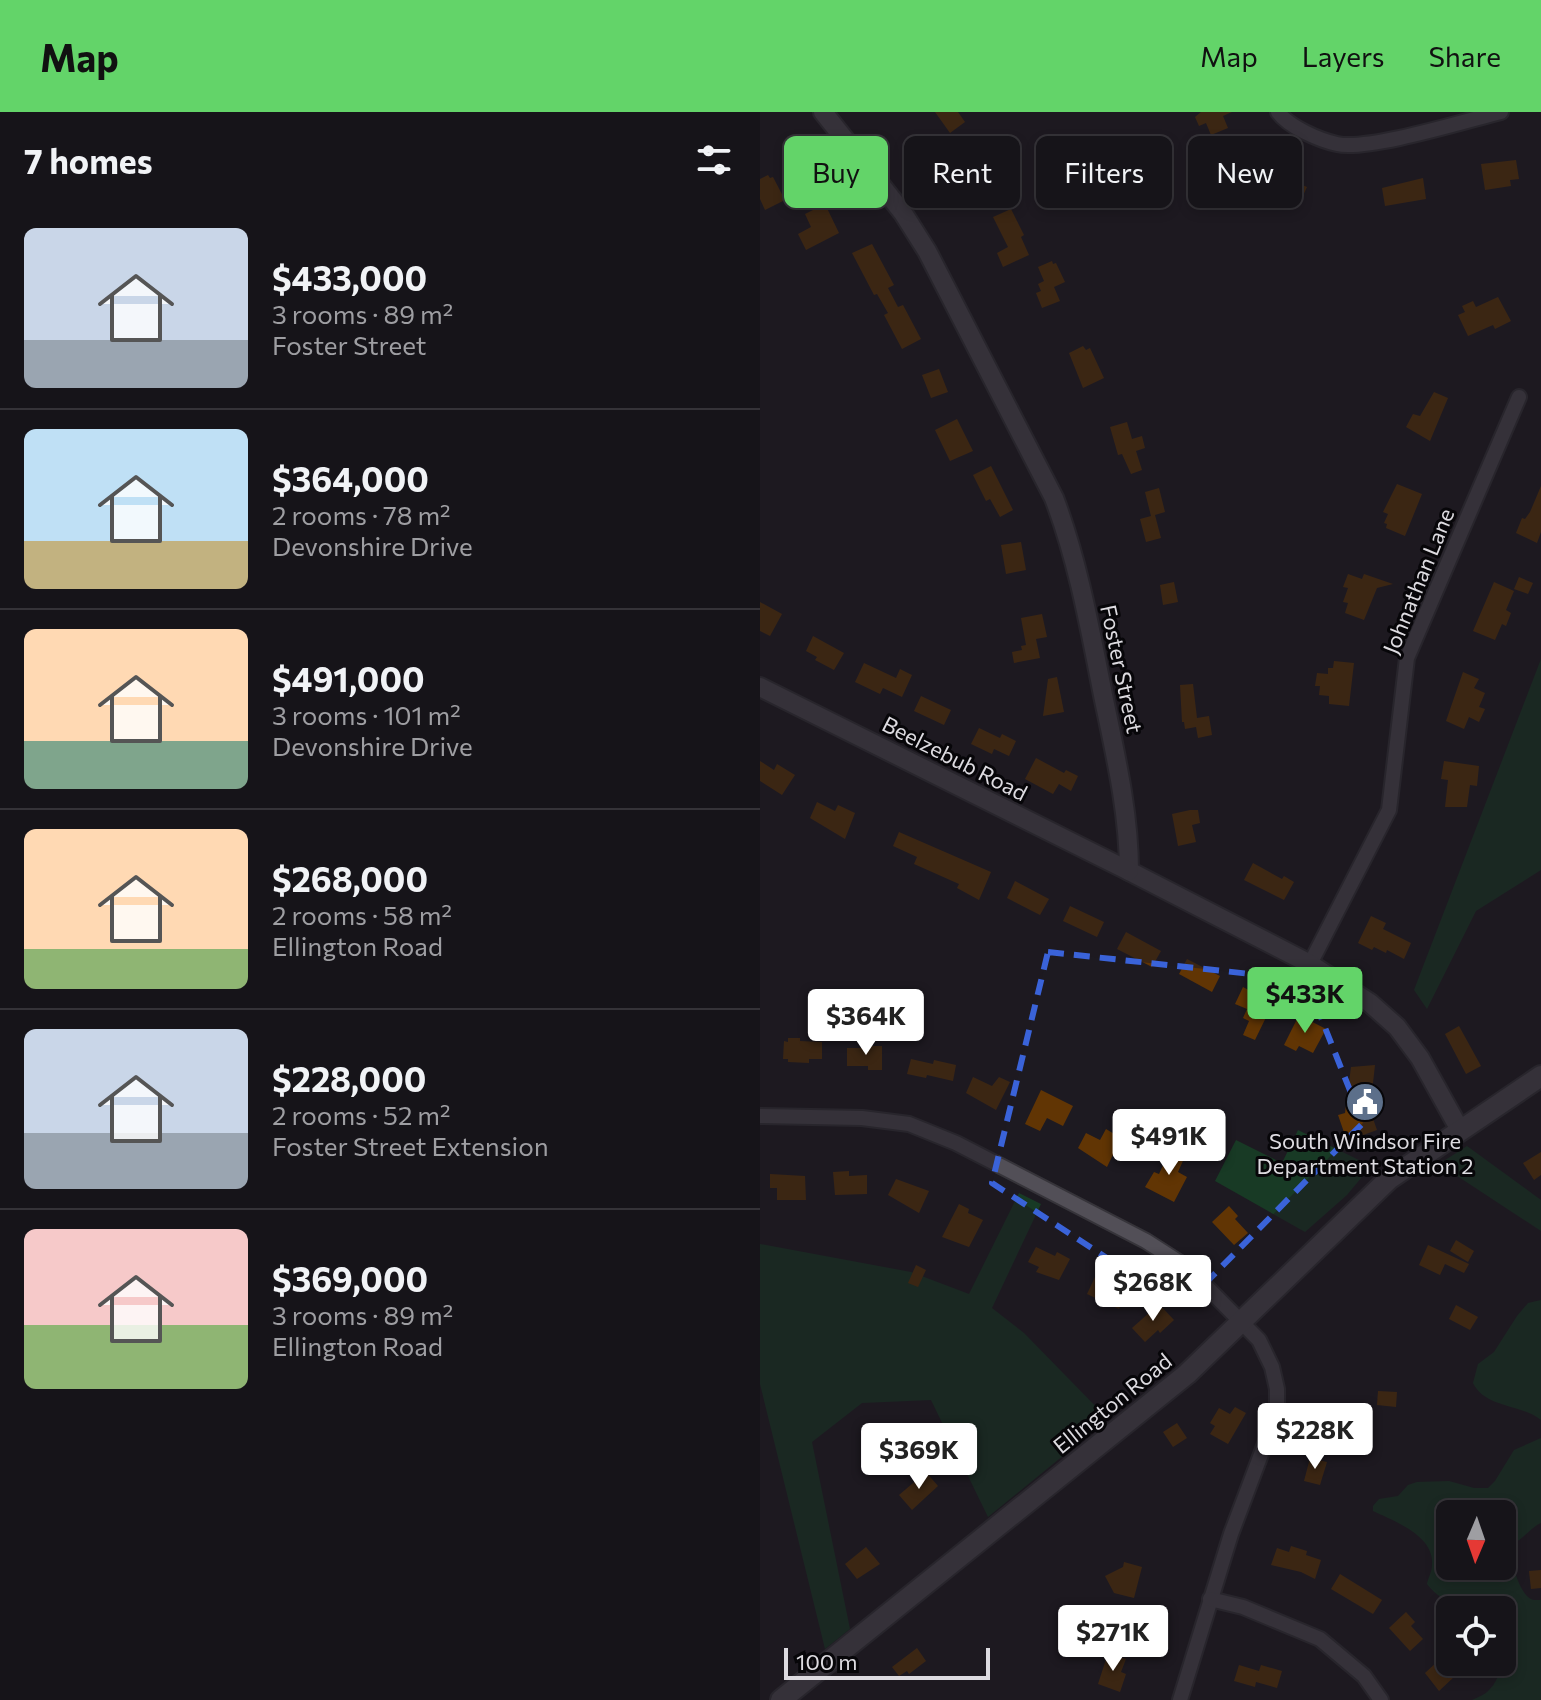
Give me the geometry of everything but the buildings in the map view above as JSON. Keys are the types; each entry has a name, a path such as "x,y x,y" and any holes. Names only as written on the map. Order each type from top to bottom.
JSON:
{"main road":[{"name":"Ellington Road","path":"781,1700 1187,1374 1389,1179 1541,1076"}],"street":[{"name":"Foster Street","path":"823,112 903,213 927,251 1054,498 1070,539 1098,668 1121,783 1129,839 1129,871"},
{"path":"1278,112 1308,133 1339,145 1381,141 1501,112"},
{"name":"Johnathan Lane","path":"1310,964 1389,810 1407,658 1519,397"},
{"name":"Beelzebub Road","path":"760,687 1129,871"},
{"path":"1129,871 1310,964 1370,1003 1397,1027 1420,1058 1460,1130"},
{"path":"760,1116 862,1118 909,1124 956,1143 1146,1241 1188,1268 1259,1340 1272,1367 1277,1389 1277,1412 1231,1534 1180,1700"},
{"path":"1210,1599 1243,1607 1320,1639 1364,1676 1381,1700"}],"highlighted area":[{"path":"1048,952 1306,980 1363,1123 1182,1307 992,1183"}],"green space":[{"path":"1541,659 1541,870 1476,911 1427,1009 1414,990"},
{"path":"1298,1130 1371,1166 1347,1195 1305,1232 1215,1181 1236,1140 1282,1163"},
{"path":"1467,1146 1541,1200 1541,1231 1439,1164"},
{"path":"1019,1193 1041,1204 992,1308 1024,1333 1108,1419 988,1517 931,1400 862,1403 812,1442 850,1629 825,1649 760,1384 760,1244 911,1272 969,1294"},
{"path":"1541,1300 1541,1420 1486,1397 1473,1383 1478,1364 1494,1352 1517,1316 1528,1303"},
{"path":"1541,1438 1541,1523 1516,1542 1516,1500 1436,1500 1436,1580 1516,1580 1516,1574 1524,1593 1534,1600 1541,1600 1541,1700 1472,1700 1487,1692 1498,1676 1516,1676 1516,1596 1439,1596 1427,1584 1432,1565 1427,1546 1412,1531 1373,1511 1379,1499 1398,1496 1408,1485 1417,1482 1449,1481 1474,1488 1488,1488 1514,1450"}],"place":[{"name":"South Windsor Fire Department Station 2","path":"1365,1102"}]}
